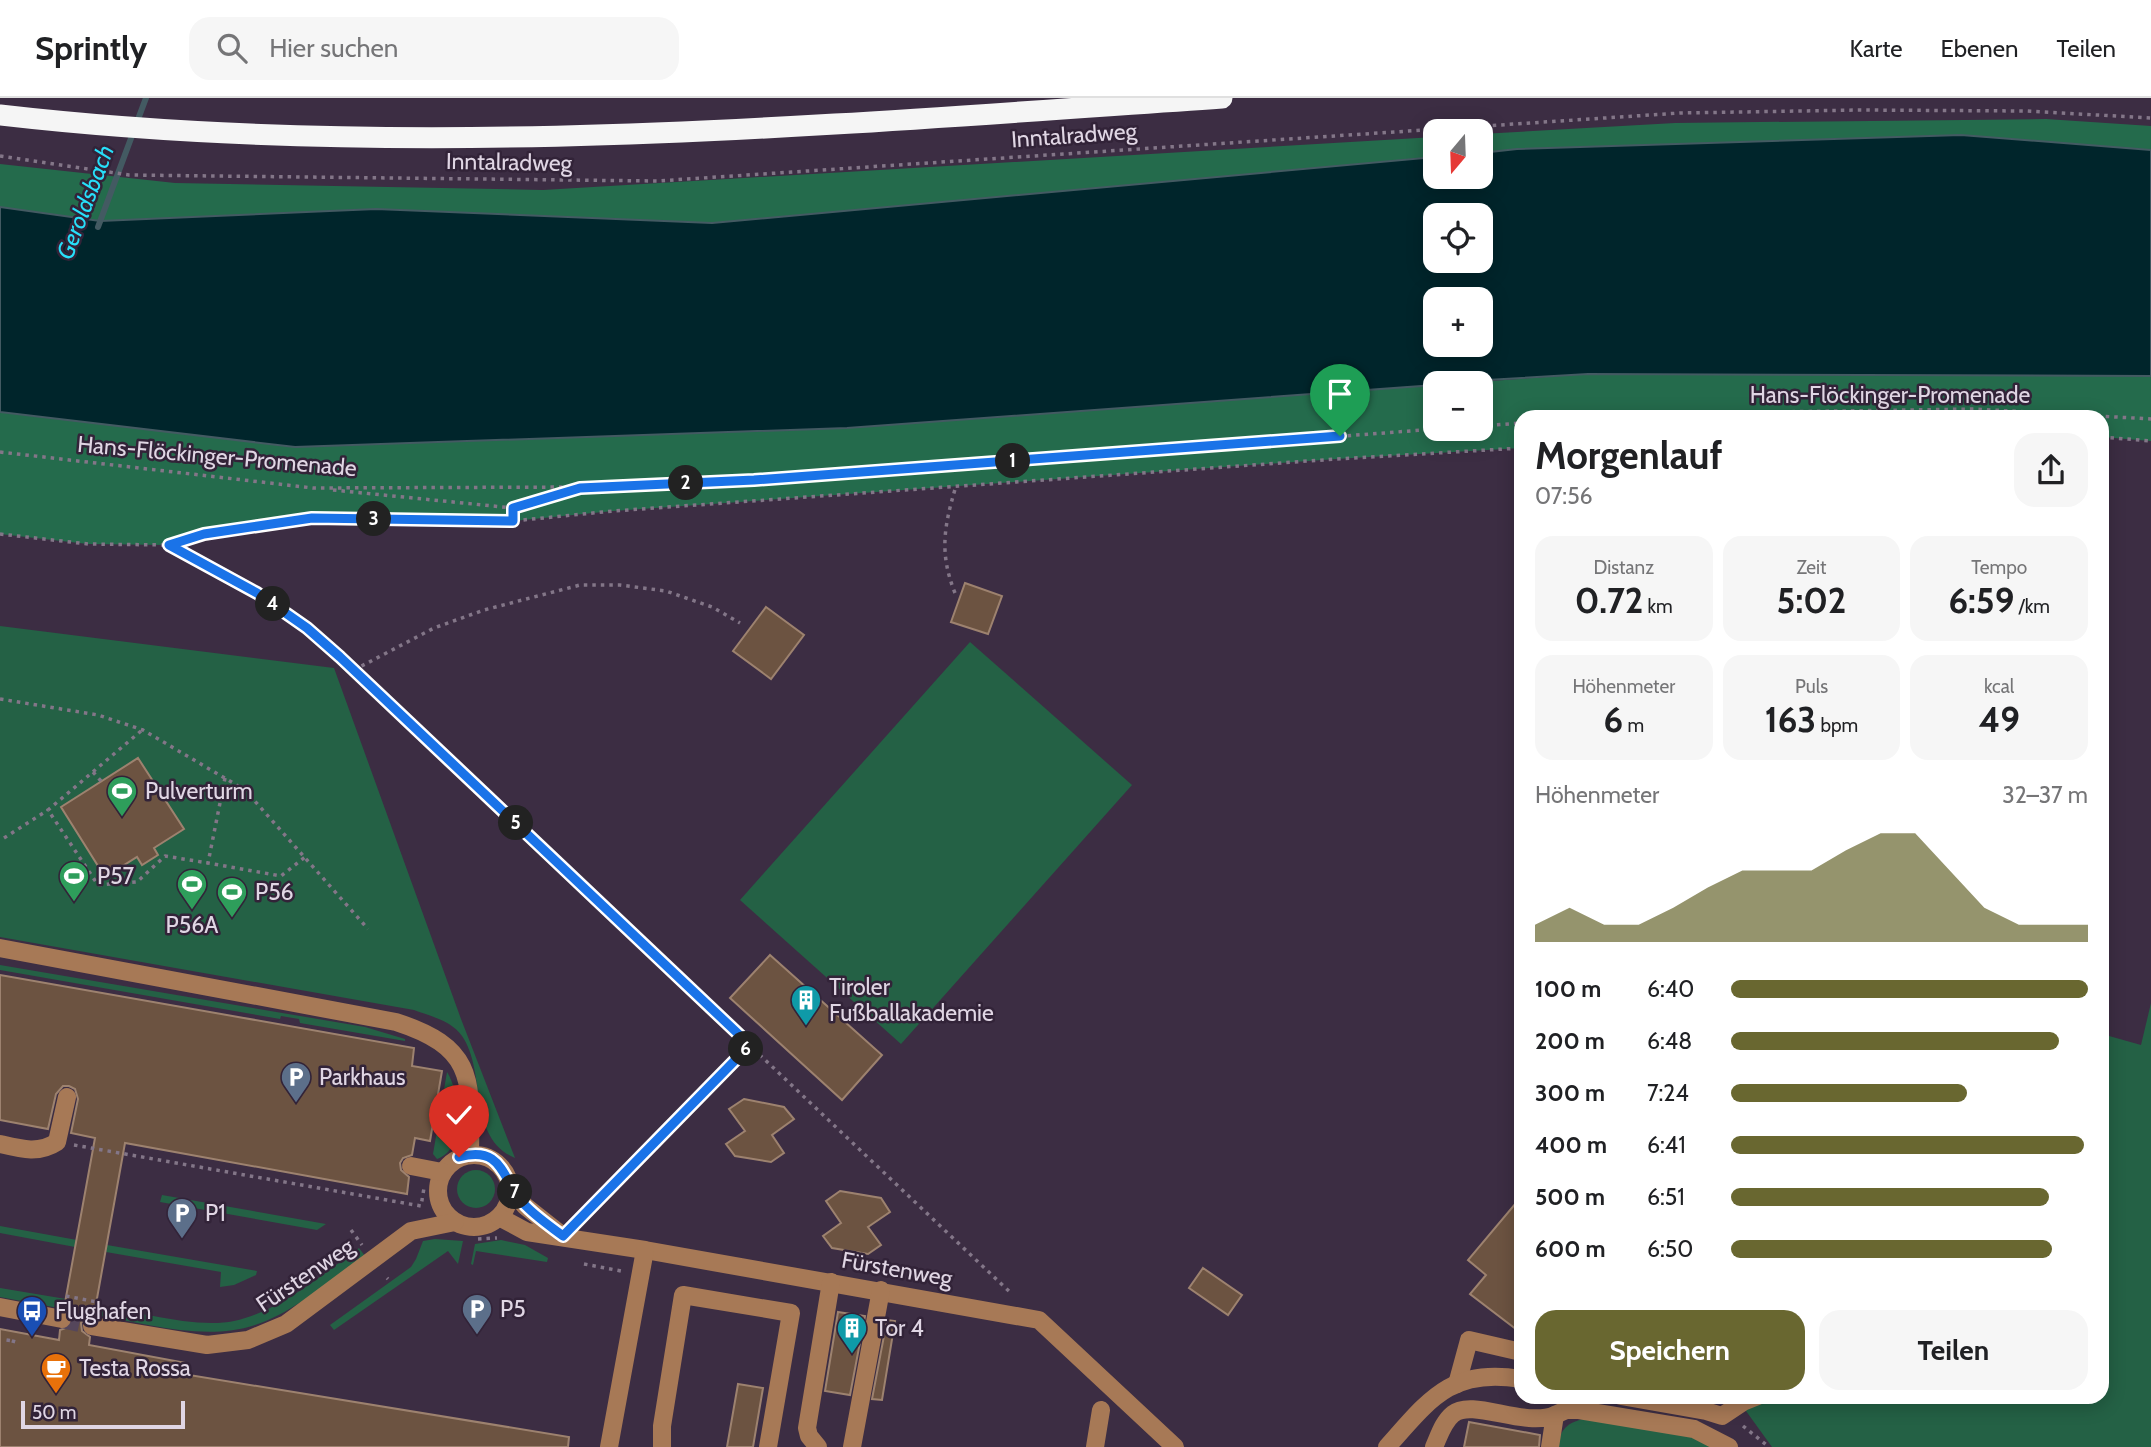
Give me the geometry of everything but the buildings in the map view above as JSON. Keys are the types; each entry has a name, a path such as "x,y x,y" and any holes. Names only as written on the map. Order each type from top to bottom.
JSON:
{"highway":[{"path":"0,115 92,125 272,137 443,139 692,133 1222,98"}],"street":[{"path":"0,948 396,1022 414,1028 446,1046 463,1066 471,1093 470,1154"},
{"path":"0,1144 36,1151 57,1143 67,1097"},
{"path":"470,1154 482,1155 502,1167 510,1187 510,1198 499,1217 480,1227 469,1227 455,1222 441,1206 438,1195 442,1172 449,1163 470,1154"},
{"path":"411,1166 442,1172"},
{"name":"Fürstenweg","path":"510,1187 525,1206 563,1236"},
{"name":"Fürstenweg","path":"499,1217 527,1232 881,1290 1039,1320"},
{"name":"Fürstenweg","path":"92,1326 207,1345 248,1340 286,1324 411,1231 455,1222"},
{"path":"608,1447 645,1250"},
{"path":"818,1447 808,1436 807,1428 831,1282"},
{"path":"852,1447 881,1290"},
{"path":"662,1447 662,1426 683,1295 790,1312 768,1447"},
{"path":"0,1307 62,1320"},
{"path":"1039,1320 1175,1447"},
{"path":"1457,1384 1469,1340 1514,1350"},
{"path":"1387,1447 1428,1402 1444,1389 1493,1376 1514,1378"},
{"path":"1666,1404 1722,1416 1740,1404"},
{"path":"1434,1447 1454,1413 1471,1409 1536,1420 1566,1410 1579,1410 1694,1429 1728,1447"},
{"path":"1095,1447 1101,1410"},
{"path":"1550,1447 1555,1415"}],"path":[{"name":"Inntalradweg","path":"0,156 129,175 657,181 1680,113 2012,111 2151,118"},
{"name":"Hans-Flöckinger-Promenade","path":"1906,410 1993,410"},
{"name":"Hans-Flöckinger-Promenade","path":"2109,417 2151,419"},
{"path":"1493,425 1514,423"},
{"name":"Hans-Flöckinger-Promenade","path":"0,452 313,488 580,488 754,480 1423,430"},
{"path":"2109,438 2151,441"},
{"path":"0,534 88,544 169,545 204,534 312,518 513,521 613,511 957,486 1514,448"},
{"path":"955,593 943,551 947,522 957,486"},
{"path":"313,488 513,508 580,488"},
{"path":"513,508 513,521"},
{"path":"169,545 257,593 307,628 1039,1320"},
{"path":"354,670 434,628 484,610 579,585 620,584 666,591 712,607 740,622"},
{"path":"0,699 98,715 142,730 245,790 368,929"},
{"path":"4,838 48,810 142,730"},
{"path":"93,772 102,781"},
{"path":"208,863 225,779"},
{"path":"48,810 98,885 137,882 165,856 281,876 304,858"},
{"path":"563,1236 750,1045"},
{"path":"108,1151 421,1206 425,1186"},
{"path":"584,1264 626,1271"},
{"path":"66,1296 96,1302"},
{"path":"11,1342 12,1336"},
{"path":"1722,1416 1750,1430 1769,1447"}],"green space":[{"path":"2046,119 2151,126 2151,150 1961,135 1493,152 1493,133 1675,123"},
{"path":"1423,138 1423,158 712,223 376,209 100,221 0,207 0,164 175,183 543,190"},
{"path":"1588,374 2151,376 2151,441 2109,438 2109,410 1514,410 1514,448 613,511 513,521 312,518 204,534 169,545 88,544 0,534 0,412 295,447 847,428 1423,386 1423,441 1493,441 1493,381"},
{"path":"0,626 334,668 461,1019 515,1158 500,1148 490,1136 480,1103 474,1067 462,1036 453,1026 440,1020 414,1010 0,937"},
{"path":"970,642 1132,785 901,1044 740,900"},
{"path":"0,965 365,1027 405,1041 300,1023 299,1019 281,1016 280,1019 0,970"},
{"path":"2151,1003 2151,1447 1772,1447 1746,1411 1747,1407 1755,1404 2109,1404 2109,1036 2141,1045"},
{"path":"447,1072 455,1093 457,1133 447,1153 437,1159 433,1154"},
{"path":"476,1170 489,1176 495,1189 489,1202 476,1208 463,1202 457,1189 463,1176"},
{"path":"162,1195 326,1224 317,1230 160,1202"},
{"path":"0,1226 77,1240 75,1247 0,1233"},
{"path":"501,1240 525,1245 548,1258 547,1262 476,1251 473,1265 471,1264 475,1244"},
{"path":"423,1241 463,1241 458,1264 448,1251 334,1330 330,1325 411,1267"},
{"path":"107,1245 257,1271 256,1275 234,1285 220,1287 221,1272 106,1252"},
{"path":"359,1248 365,1256 298,1304 255,1325 236,1330 216,1332 175,1329 94,1315 96,1305 184,1321 234,1321 284,1301"},
{"path":"0,1288 66,1299 64,1309 0,1297"},
{"path":"1586,1418 1691,1436 1713,1447 1557,1447 1566,1427"}],"shaded area":[{"path":"1961,135 2151,150 2151,376 1588,374 1493,380 1493,371 1423,371 1423,386 847,428 295,447 0,412 0,207 100,221 376,209 712,223 1423,158 1423,189 1493,189 1493,152"}],"waterway":[{"name":"Geroldsbach","path":"137,122 146,98"},
{"name":"Geroldsbach","path":"98,227 133,133"}],"tunnel":[{"path":"62,1319 92,1326"}],"place":[{"name":"Pulverturm","path":"122,818"},
{"name":"P57","path":"74,903"},
{"name":"P56A","path":"192,911"},
{"name":"P56","path":"232,919"},
{"name":"Tiroler Fußballakademie","path":"806,1027"},
{"name":"Parkhaus","path":"296,1104"},
{"name":"P1","path":"182,1240"},
{"name":"P5","path":"477,1336"},
{"name":"Flughafen","path":"32,1338"},
{"name":"Tor 4","path":"852,1355"},
{"name":"Testa Rossa","path":"56,1395"}],"route":[{"path":"459,1157 470,1154 493,1159 502,1167 508,1176 510,1187 525,1206 563,1236 750,1045 307,628 257,593 169,545 204,534 312,518 513,521 513,508 580,488 754,480 1340,436"}]}
